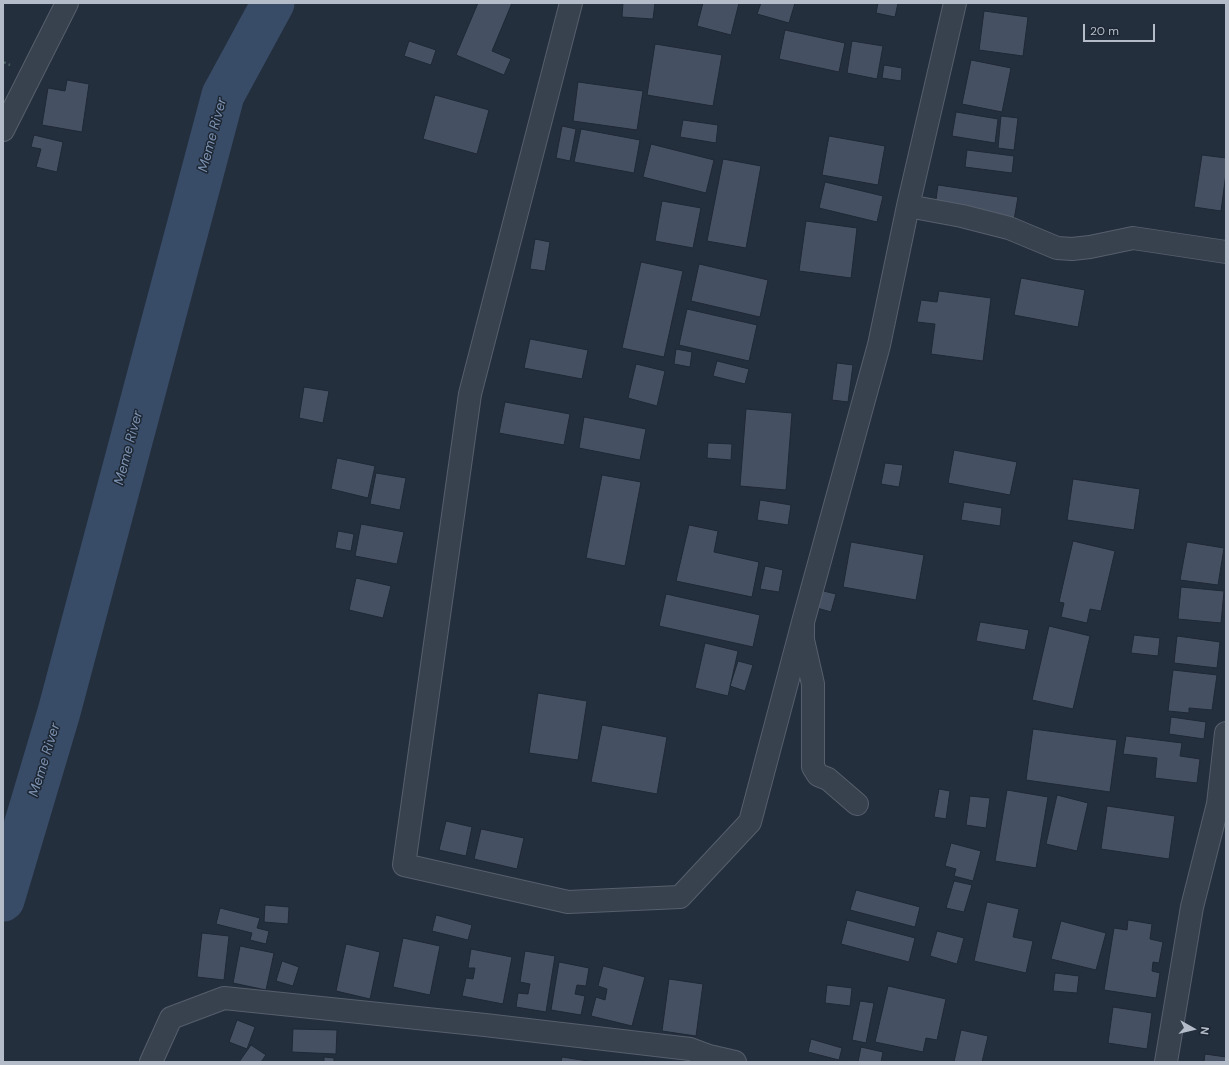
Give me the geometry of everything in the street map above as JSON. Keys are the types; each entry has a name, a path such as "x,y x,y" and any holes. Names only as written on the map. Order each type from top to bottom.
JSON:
{"street":[{"path":"3,130 66,3"},
{"path":"571,3 470,394 404,865 568,902 680,897 750,822 878,345 908,206 955,3"},
{"path":"908,206 962,216 1009,228 1057,248 1078,248 1133,238 1226,252"},
{"path":"803,622 803,640 813,684 813,768 818,775 828,779 857,804"},
{"path":"1166,1062 1192,907 1218,804 1226,733"},
{"path":"151,1062 171,1018 224,998 485,1025 690,1049 735,1062"}],"building":[{"path":"478,3 512,3 492,51 511,59 504,75 456,55"},
{"path":"623,3 655,3 653,19 622,17"},
{"path":"703,3 739,3 731,35 697,26"},
{"path":"761,3 795,3 789,23 757,14"},
{"path":"878,3 898,3 895,17 876,13"},
{"path":"984,11 1028,17 1023,56 979,50"},
{"path":"785,30 845,43 839,72 779,59"},
{"path":"409,41 436,50 431,65 404,56"},
{"path":"852,41 883,46 877,79 847,73"},
{"path":"655,44 722,55 713,106 647,95"},
{"path":"971,60 1011,68 1002,112 962,104"},
{"path":"884,65 902,68 901,81 882,78"},
{"path":"67,80 89,84 82,132 42,125 48,88 65,91"},
{"path":"578,82 643,91 637,130 573,121"},
{"path":"435,95 489,110 477,154 423,139"},
{"path":"956,112 998,119 995,143 952,136"},
{"path":"1001,116 1018,118 1014,150 998,148"},
{"path":"683,120 718,125 716,143 680,137"},
{"path":"562,126 576,129 570,161 556,158"},
{"path":"581,129 640,140 634,173 574,162"},
{"path":"34,135 63,142 57,172 36,167 41,149 31,147"},
{"path":"829,136 885,146 878,185 822,175"},
{"path":"651,144 714,160 706,193 643,177"},
{"path":"967,150 1014,156 1012,173 965,167"},
{"path":"1202,155 1226,158 1226,173 1221,211 1194,207"},
{"path":"723,159 761,166 746,248 707,241"},
{"path":"825,182 883,196 877,222 819,208"},
{"path":"938,185 1018,197 1014,220 935,207"},
{"path":"662,201 701,208 693,248 655,241"},
{"path":"806,221 857,228 851,278 799,271"},
{"path":"535,239 550,242 545,271 530,269"},
{"path":"641,262 683,271 664,357 622,348"},
{"path":"699,264 768,280 760,317 691,301"},
{"path":"1021,278 1085,290 1078,327 1014,315"},
{"path":"939,291 991,298 983,361 931,354 935,324 917,322 921,300 937,302"},
{"path":"687,309 757,325 749,361 679,345"},
{"path":"530,339 588,350 582,379 524,368"},
{"path":"676,349 692,352 690,367 674,364"},
{"path":"717,361 749,369 745,384 713,376"},
{"path":"837,363 853,365 848,402 832,400"},
{"path":"636,364 665,371 657,406 628,398"},
{"path":"304,387 329,391 323,423 299,418"},
{"path":"505,402 570,414 564,445 499,433"},
{"path":"746,409 792,413 786,490 740,486"},
{"path":"584,417 646,429 640,460 579,448"},
{"path":"708,443 732,444 731,460 707,458"},
{"path":"954,450 1017,462 1010,495 948,483"},
{"path":"337,458 375,466 368,498 331,489"},
{"path":"885,463 903,465 899,487 881,484"},
{"path":"376,473 406,478 400,510 370,504"},
{"path":"602,475 641,482 625,566 586,558"},
{"path":"1073,479 1140,489 1134,530 1067,520"},
{"path":"760,500 791,505 788,525 757,520"},
{"path":"964,502 1002,508 1000,526 961,520"},
{"path":"361,524 404,532 397,564 355,556"},
{"path":"689,525 718,531 714,552 759,562 752,597 676,581"},
{"path":"338,531 354,534 351,551 335,548"},
{"path":"1073,541 1115,551 1101,611 1090,609 1087,623 1061,617 1064,603 1059,602"},
{"path":"851,542 924,555 916,600 843,587"},
{"path":"1187,542 1224,548 1218,585 1180,580"},
{"path":"765,566 783,570 779,592 760,589"},
{"path":"356,578 391,586 383,618 349,610"},
{"path":"1181,587 1224,591 1221,623 1178,619"},
{"path":"815,589 836,594 831,612 810,606"},
{"path":"666,594 760,615 753,647 659,626"},
{"path":"980,622 1029,630 1025,650 976,641"},
{"path":"1049,626 1090,636 1073,709 1032,700"},
{"path":"1134,635 1160,638 1158,656 1131,653"},
{"path":"1177,636 1220,642 1217,668 1174,663"},
{"path":"705,643 738,651 728,696 695,688"},
{"path":"738,661 753,665 745,691 730,686"},
{"path":"1173,670 1217,675 1212,710 1189,708 1189,713 1168,711"},
{"path":"538,693 587,701 578,760 529,753"},
{"path":"1171,717 1206,722 1204,739 1169,734"},
{"path":"602,725 667,737 657,794 591,782"},
{"path":"1033,729 1117,740 1110,792 1026,780"},
{"path":"1126,736 1182,743 1180,756 1200,759 1197,783 1155,778 1157,758 1123,754"},
{"path":"939,789 950,791 946,819 934,817"},
{"path":"1007,790 1048,797 1036,868 995,861"},
{"path":"1057,795 1088,803 1077,851 1046,844"},
{"path":"970,796 990,798 986,828 966,825"},
{"path":"1107,806 1175,816 1169,859 1101,849"},
{"path":"446,821 472,827 466,856 439,850"},
{"path":"481,829 524,838 517,869 474,859"},
{"path":"951,843 981,851 973,881 954,876 956,869 945,866"},
{"path":"954,881 972,885 964,912 946,908"},
{"path":"856,890 920,907 915,927 850,910"},
{"path":"987,902 1019,909 1013,937 1033,941 1026,973 974,961"},
{"path":"265,905 289,907 288,924 264,922"},
{"path":"220,908 260,918 257,928 269,931 266,944 250,940 252,933 216,924"},
{"path":"436,915 472,925 468,940 432,931"},
{"path":"847,920 915,938 909,962 841,944"},
{"path":"1128,920 1152,924 1150,939 1163,942 1159,963 1153,962 1152,971 1160,973 1156,998 1104,990 1114,928 1127,930"},
{"path":"1061,921 1106,933 1096,970 1051,959"},
{"path":"937,931 964,938 957,964 930,956"},
{"path":"202,933 229,936 224,980 197,977"},
{"path":"403,938 440,946 430,995 393,987"},
{"path":"346,944 380,952 370,999 336,991"},
{"path":"240,946 274,953 266,990 233,983"},
{"path":"471,949 512,957 503,1004 462,996 466,978 473,979 475,968 468,968"},
{"path":"525,951 555,956 546,1012 516,1007 518,993 528,994 530,984 520,982"},
{"path":"282,961 299,967 293,986 276,981"},
{"path":"559,962 589,968 586,986 577,985 575,994 585,996 581,1015 551,1010"},
{"path":"603,966 645,977 632,1026 591,1016 596,997 605,1000 607,989 598,986"},
{"path":"1055,973 1079,976 1077,993 1053,991"},
{"path":"669,979 703,984 696,1036 662,1031"},
{"path":"827,985 852,988 850,1006 825,1003"},
{"path":"888,986 946,999 937,1040 926,1038 923,1052 875,1042"},
{"path":"860,1001 874,1003 866,1043 852,1040"},
{"path":"1113,1007 1152,1013 1147,1049 1108,1043"},
{"path":"237,1020 255,1027 247,1049 229,1042"},
{"path":"293,1029 337,1030 336,1054 292,1052"},
{"path":"961,1030 988,1036 982,1062 954,1062"},
{"path":"811,1039 842,1048 839,1060 808,1052"},
{"path":"251,1045 266,1055 261,1062 239,1062"},
{"path":"861,1047 883,1052 881,1062 858,1062"},
{"path":"1205,1054 1226,1057 1226,1062 1204,1062"},
{"path":"324,1057 334,1058 334,1062 324,1062"},
{"path":"562,1057 588,1061 588,1062 561,1062"}],"waterway":[{"name":"Meme River","path":"3,900 59,712 223,95 273,3"}]}
